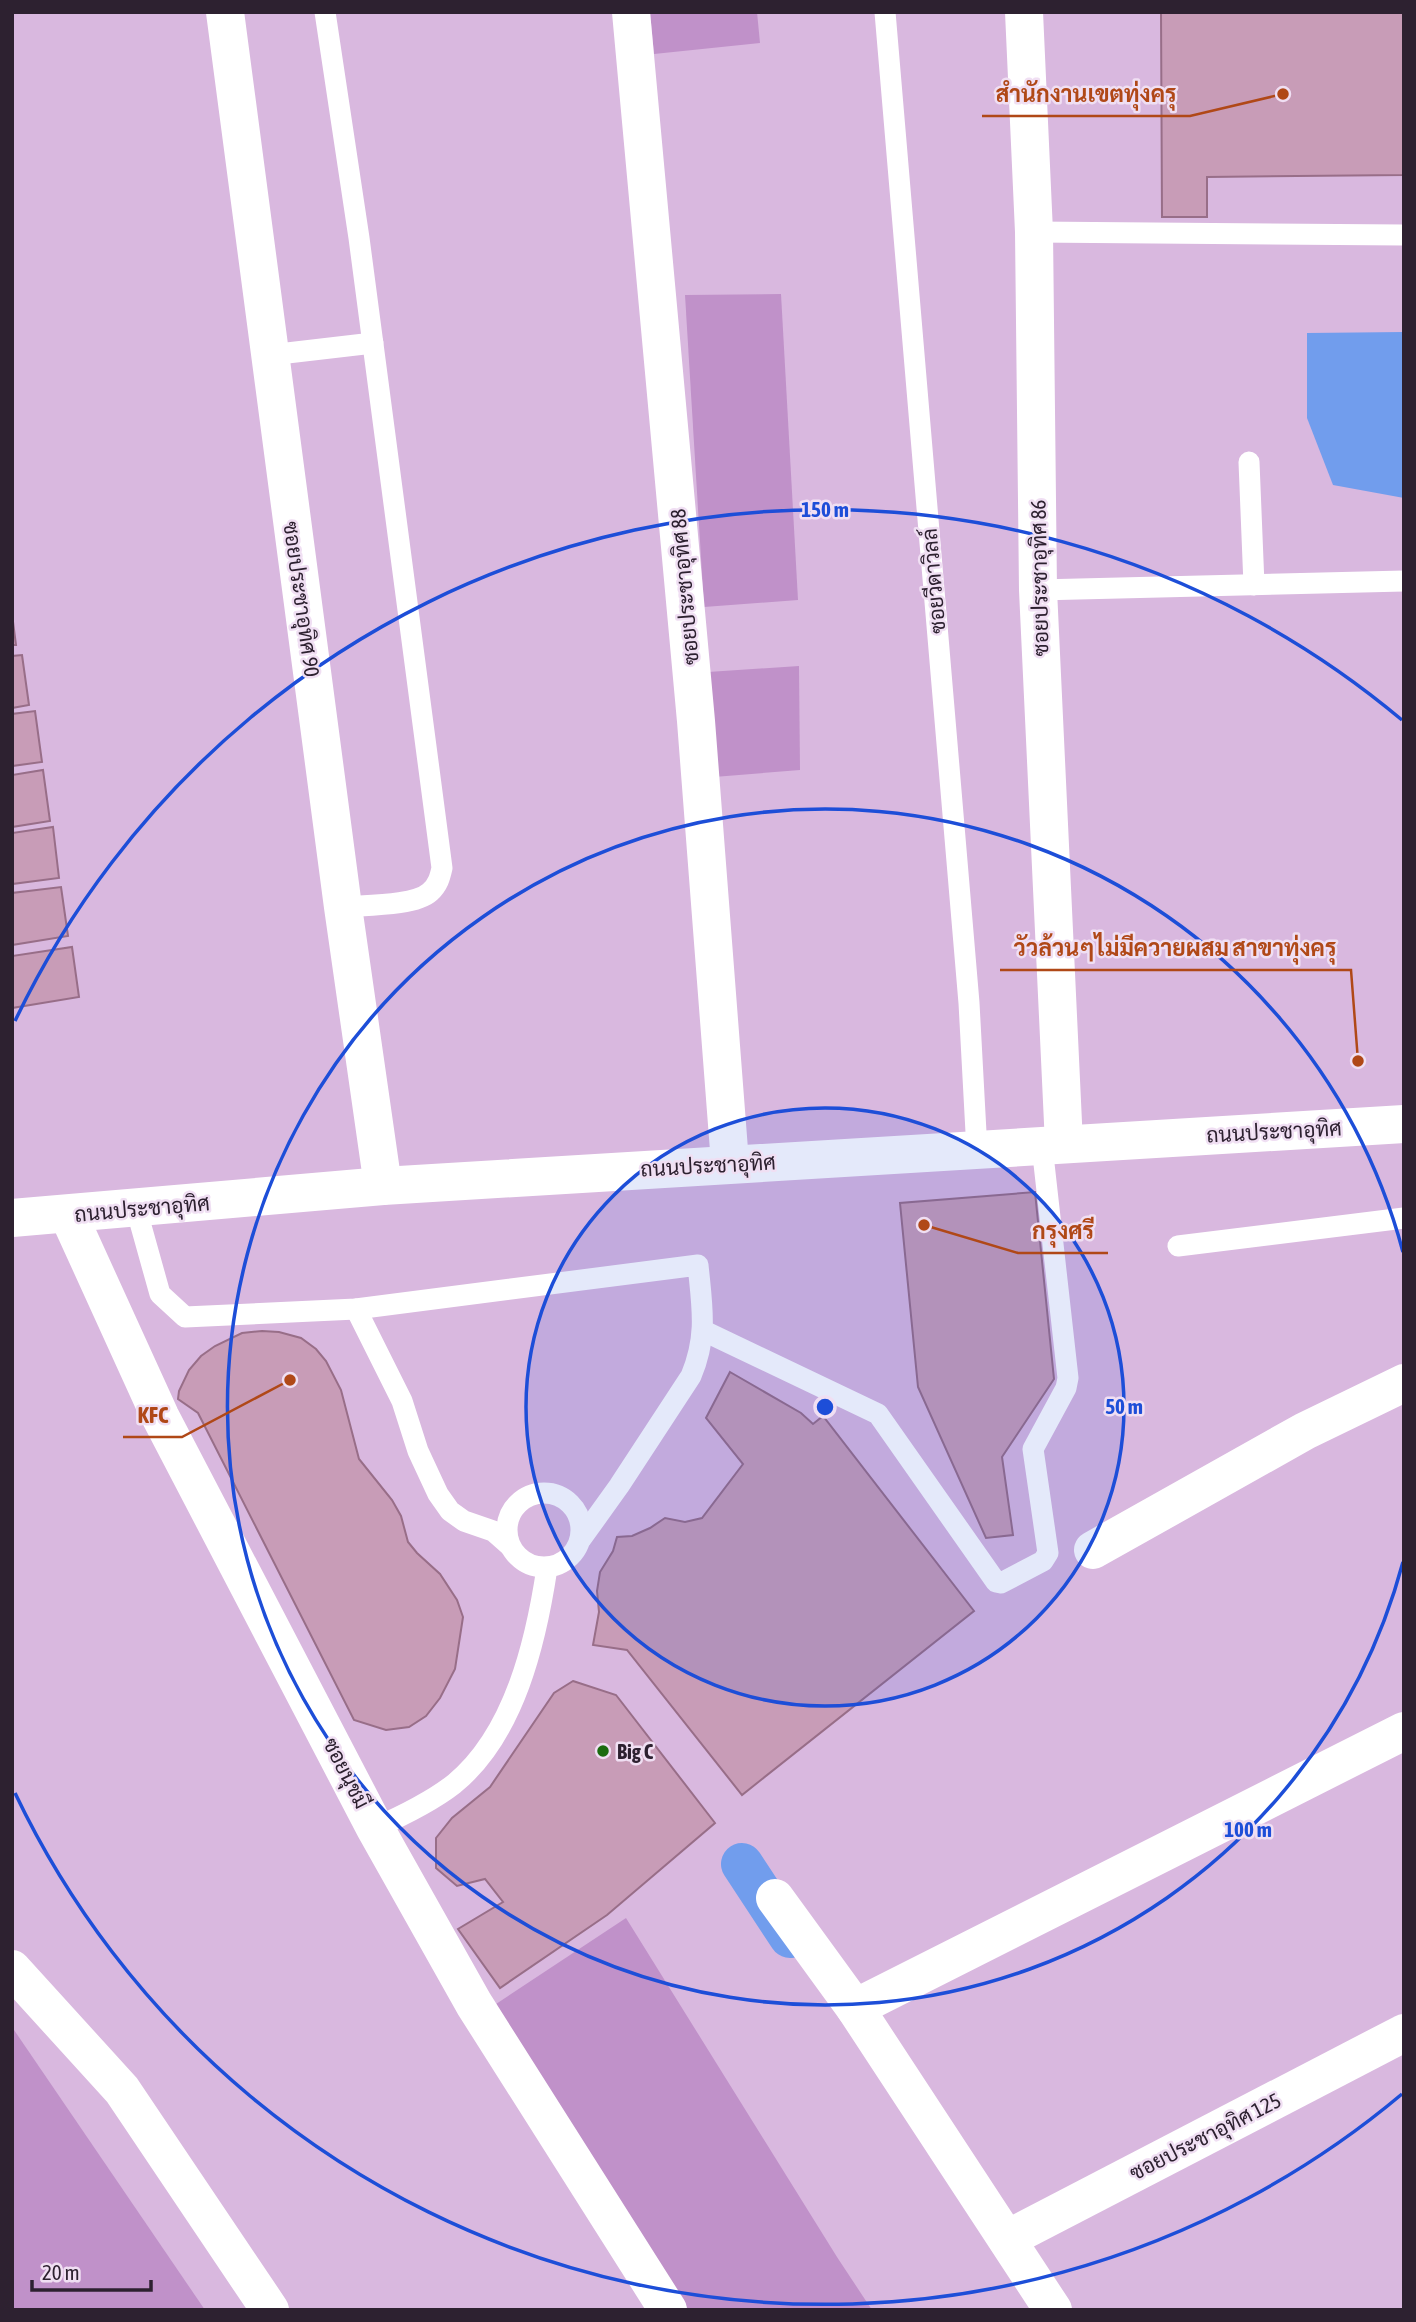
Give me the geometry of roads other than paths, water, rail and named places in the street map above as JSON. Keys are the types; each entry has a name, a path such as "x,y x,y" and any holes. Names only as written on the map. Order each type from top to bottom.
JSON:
{"street":[{"name":"ซอยประชาอุทิศ 90","path":"225,12 343,907 383,1186"},
{"name":"ซอยประชาอุทิศ 88","path":"631,12 696,721 730,1163"},
{"name":"ซอยประชาอุทิศ 86","path":"1024,12 1034,232 1038,590 1053,1145"},
{"name":"ถนนประชาอุทิศ","path":"12,1219 383,1186 730,1163 1053,1145 1403,1131"},
{"name":"ซอยนุชมี","path":"68,1214 160,1416 375,1828 474,2004 668,2310"},
{"path":"1093,1550 1306,1431 1404,1383"},
{"path":"855,2008 1404,1731"},
{"path":"775,1898 855,2008 1053,2310"},
{"path":"12,1969 122,2090 270,2310"},
{"name":"ซอยประชาอุทิศ 125","path":"1007,2239 1404,2033"}],"lane":[{"path":"325,12 373,343 442,867 438,882 429,893 415,900 343,907"},
{"name":"ซอยวีดาวิลล์","path":"885,12 967,990 977,1151"},
{"path":"1034,232 1404,235"},
{"path":"270,355 373,343"},
{"path":"1249,462 1254,584"},
{"path":"1038,590 1404,581"},
{"path":"704,1331 878,1413 996,1582 1001,1583 1043,1561 1048,1553 1033,1449 1066,1388 1068,1378 1053,1145"},
{"path":"136,1208 160,1294 185,1317 356,1309 698,1265 704,1331 698,1360 691,1376 569,1559 547,1567 525,1562 515,1555 510,1546 508,1521 513,1509 522,1500 534,1493 547,1492 559,1495 578,1513 582,1525 581,1539"},
{"path":"1178,1246 1404,1218"},
{"path":"356,1309 402,1401 418,1451 438,1494 450,1511 464,1521 493,1531 510,1546"},
{"path":"375,1828 404,1815 454,1783 471,1767 490,1742 505,1717 530,1655 547,1567"}],"water":[{"path":"1404,332 1404,498 1333,485 1307,418 1307,333"}],"waterway":[{"path":"742,1864 790,1937"}],"place":[{"name":"สำนักงานเขตทุ่งครุ","path":"1283,94"},
{"name":"วัวล้วนๆไม่มีควายผสม สาขาทุ่งครุ","path":"1358,1061"},
{"name":"กรุงศรี","path":"924,1225"},
{"name":"KFC","path":"290,1380"},
{"name":"Big C","path":"603,1751"}]}
